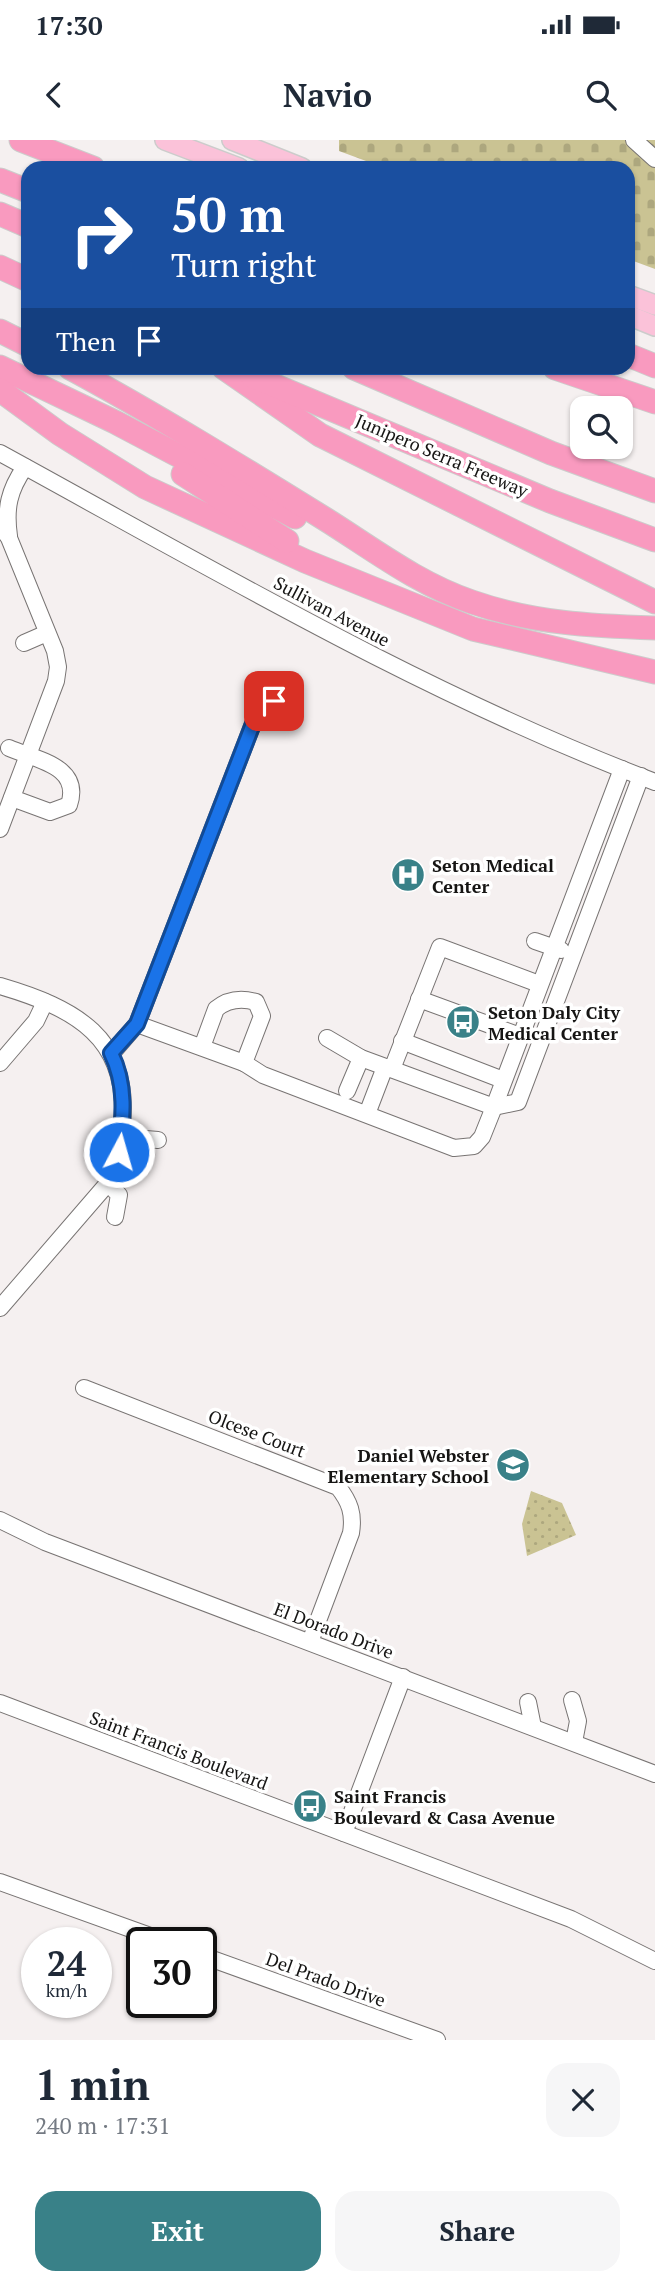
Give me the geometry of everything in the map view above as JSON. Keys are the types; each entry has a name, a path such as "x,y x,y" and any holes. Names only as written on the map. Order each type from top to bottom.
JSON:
{"highway":[{"path":"21,140 75,161"},
{"path":"0,180 21,188"},
{"path":"0,214 21,223"},
{"path":"0,267 21,276"},
{"path":"0,331 21,342"},
{"path":"635,358 655,366"},
{"path":"0,367 404,571 471,602 520,616 568,624 655,628"},
{"path":"82,375 155,416 404,571"},
{"path":"237,375 320,435 655,602"},
{"name":"Junipero Serra Freeway","path":"244,375 550,501 655,540"},
{"path":"370,375 551,453 655,491"},
{"path":"576,375 655,402"},
{"path":"611,375 655,396"},
{"path":"0,390 89,453 194,511 372,589 473,629 655,672"},
{"path":"46,390 159,458 304,552 372,589"}],"main road":[{"path":"232,140 284,161"},
{"path":"175,141 222,161"},
{"path":"635,298 655,305"},
{"path":"635,319 655,326"}],"street":[{"path":"634,140 655,159"},
{"name":"Sullivan Avenue","path":"0,453 404,670 648,779"},
{"path":"0,827 56,681 58,667 47,633 5,532 7,502 13,484 25,467"},
{"path":"24,643 47,633"},
{"path":"111,1053 137,1024 253,724 266,703 282,702"},
{"path":"9,748 65,771 71,780 73,794 69,805 50,812 12,798"},
{"path":"137,1024 307,1085 367,1114 464,1149 480,1141 584,866 595,820 622,769"},
{"path":"327,1038 361,1058 494,1107 518,1102 624,823 648,779"},
{"path":"595,820 624,823"},
{"path":"584,866 604,874"},
{"path":"568,909 588,916"},
{"path":"535,941 573,955"},
{"path":"367,1114 402,1041 440,947 540,984"},
{"path":"0,986 45,1002 93,1030 111,1053 122,1087 121,1137 117,1167 52,1260 0,1308"},
{"path":"419,999 520,1037"},
{"path":"202,1047 216,1009 233,1000 256,1002 262,1016 244,1063"},
{"path":"0,1063 36,1021 45,1002"},
{"path":"526,1020 545,1028"},
{"path":"402,1041 503,1080"},
{"path":"513,1054 533,1062"},
{"path":"347,1091 361,1058"},
{"path":"121,1137 158,1140"},
{"path":"108,1183 119,1195 115,1217"},
{"name":"Olcese Court","path":"84,1388 338,1487 348,1500 353,1517 351,1533 310,1642"},
{"name":"El Dorado Drive","path":"0,1520 45,1542 655,1774"},
{"path":"344,1833 403,1677"},
{"path":"572,1700 579,1721 575,1742"},
{"path":"528,1702 533,1727"},
{"name":"Saint Francis Boulevard","path":"0,1703 571,1919 655,1961"},
{"path":"0,1882 126,1927"},
{"name":"Del Prado Drive","path":"217,1961 437,2040"}],"green space":[{"path":"339,140 655,140 655,269 635,262 635,161 366,161 339,151"},
{"path":"531,1491 562,1503 576,1535 527,1556 522,1524"}],"place":[{"name":"Seton Medical Center","path":"408,875"},
{"name":"Seton Daly City Medical Center","path":"463,1022"},
{"name":"Daniel Webster Elementary School","path":"513,1465"},
{"name":"Saint Francis Boulevard & Casa Avenue","path":"310,1806"}],"route":[{"path":"119,1152 124,1100 121,1077 111,1053 137,1024 253,724 262,706 274,701"}]}
